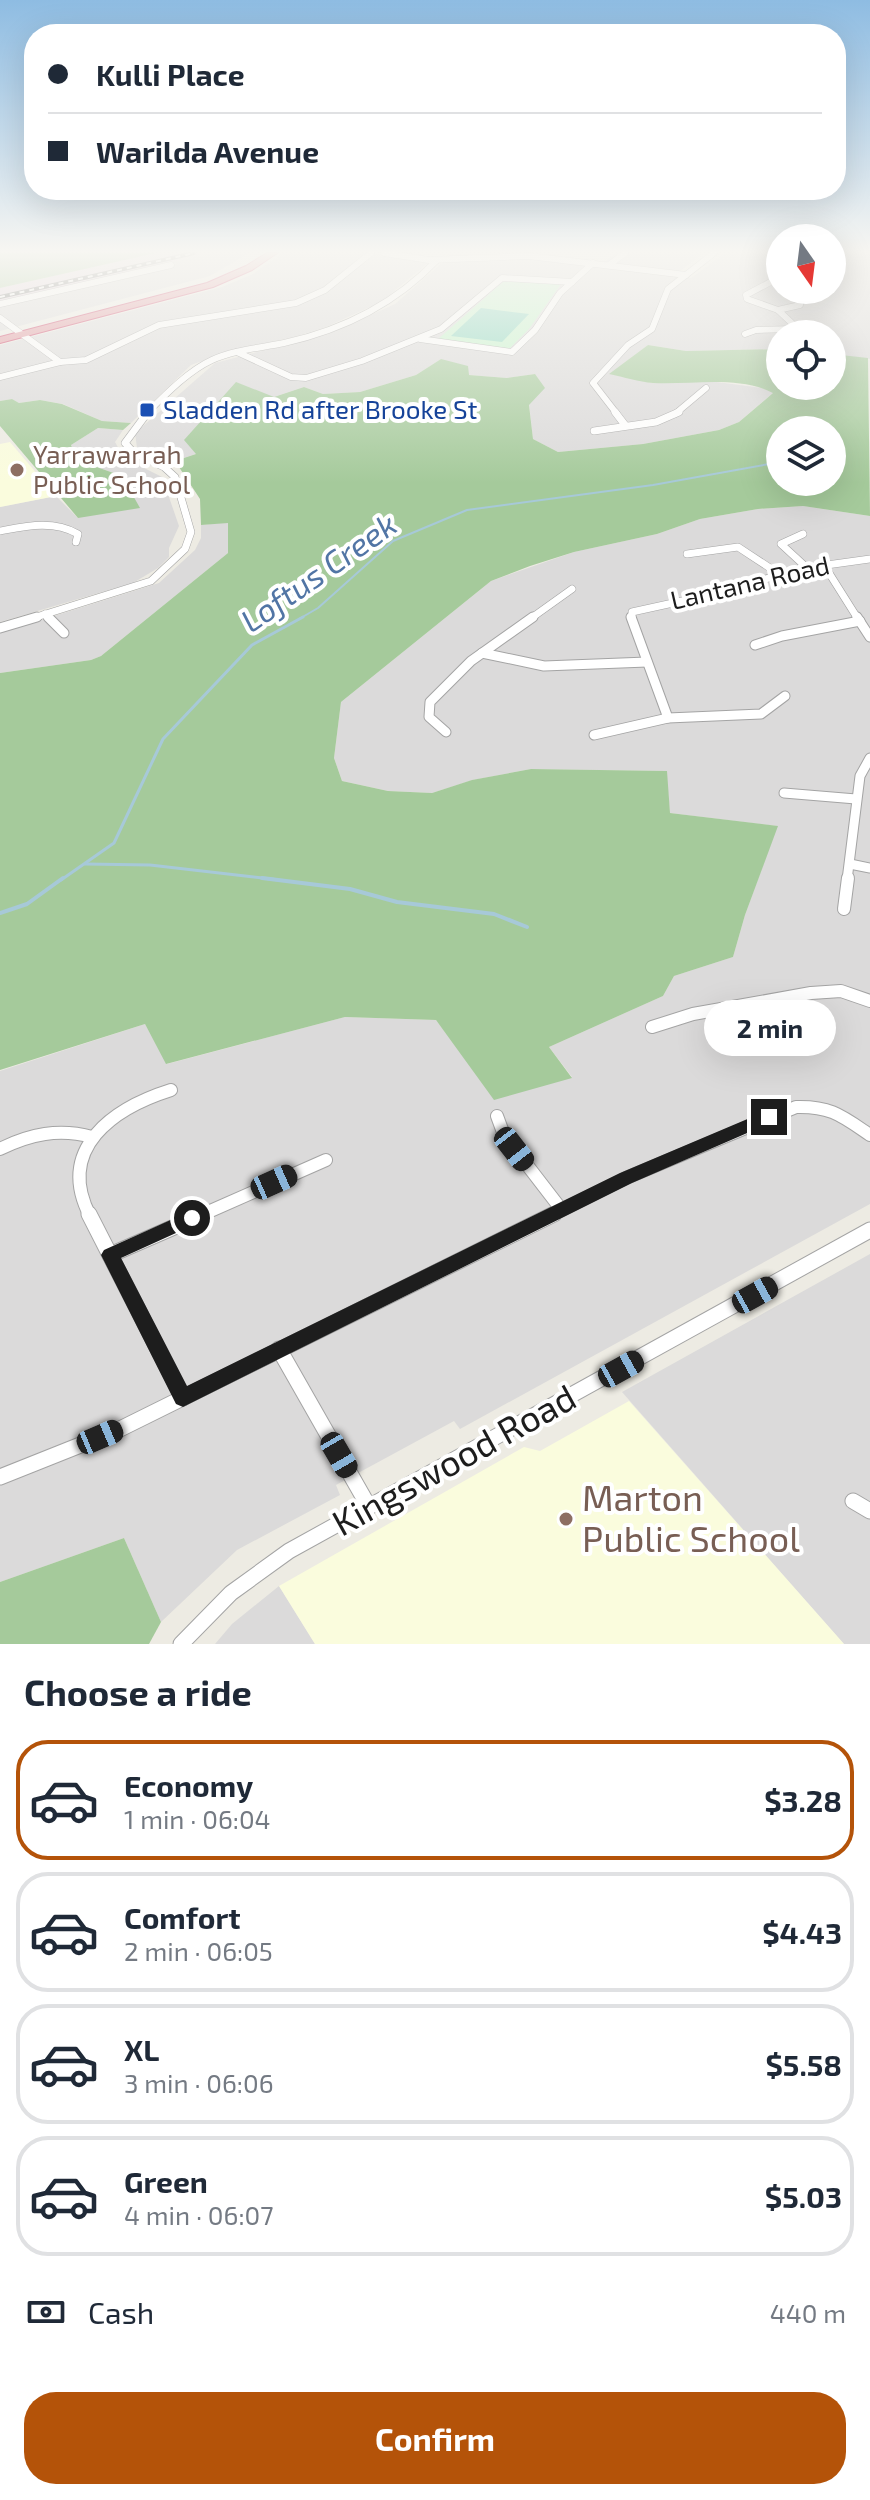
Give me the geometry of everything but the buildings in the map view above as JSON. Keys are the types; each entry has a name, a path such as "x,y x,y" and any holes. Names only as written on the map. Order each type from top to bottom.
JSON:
{"highway":[{"path":"0,338 31,330"},
{"path":"19,333 32,330"}],"street":[{"path":"15,330 60,362"},
{"path":"0,377 60,362 86,360 149,330"},
{"path":"0,628 151,581 185,549 191,532 175,477 157,463 134,453 125,443 133,427 199,368 237,352 326,330"},
{"path":"237,352 291,377 306,378 362,361 438,330"},
{"path":"419,339 509,355 535,330"},
{"path":"625,425 593,383 628,345 651,330"},
{"path":"745,334 766,330"},
{"path":"594,431 679,415 696,402 706,388"},
{"path":"0,531 42,525 67,526 78,534 76,542"},
{"path":"803,534 781,544 806,567"},
{"path":"687,554 738,547 779,574"},
{"name":"Lantana Road","path":"647,662 632,612 723,592 806,567 870,559"},
{"path":"824,565 870,637"},
{"path":"446,732 429,717 430,702 482,653 572,589"},
{"path":"45,614 64,633"},
{"path":"755,645 782,636 860,621"},
{"path":"482,653 555,668 647,662 668,718"},
{"path":"594,735 668,718 761,714 785,696"},
{"path":"844,909 856,799 862,769 870,758"},
{"path":"784,793 856,799"},
{"path":"850,864 870,868"},
{"path":"652,1027 693,1014 811,993 841,991 870,1001"},
{"path":"171,1090 153,1094 122,1110 92,1137 79,1166 77,1180 83,1202 183,1398"},
{"path":"0,1477 118,1430 667,1159 796,1107 829,1109 870,1135"},
{"path":"497,1116 504,1135 561,1209"},
{"path":"0,1149 50,1132 77,1132 92,1137"},
{"path":"110,1255 326,1160"},
{"name":"Kingswood Road","path":"181,1644 220,1601 254,1572 870,1230"},
{"path":"279,1349 369,1507"},
{"path":"853,1501 870,1511"}],"shaded area":[{"path":"58,330 317,330 232,350 191,365 131,423 102,421 63,404 40,400 19,403 12,399 0,401 0,345"},
{"path":"338,330 766,330 766,349 686,351 648,345 611,374 652,383 709,381 762,388 766,389 766,399 739,422 719,430 643,444 558,452 533,439 529,404 535,374 507,378 468,375 441,359 416,375 360,392 323,394 304,387 274,397 196,454 175,461 137,448 135,433 215,363"},
{"path":"846,330 870,330 870,359 846,356"},
{"path":"98,428 123,430 115,442 124,458 162,477 179,526 169,548 169,557 158,568 133,583 0,622 0,507 56,496 78,518 122,476 77,460 71,445"},
{"name":"Yarrawarrah Public School","path":"10,442 56,496 0,507 0,444"},
{"path":"803,506 870,516 870,1204 460,1429 454,1421 336,1485 340,1495 237,1550 161,1622 124,1538 0,1582 0,1071 145,1024 167,1064 345,1017 436,1020 450,1038 572,1077 549,1047 663,996 674,976 733,957 777,826 670,813 666,771 531,769 473,780 432,793 388,791 342,781 334,758 341,702 491,581 574,552 657,534 700,519 758,509"},
{"path":"229,522 228,553 101,656 0,673 0,633 159,583 195,550 201,538 201,525"},
{"path":"870,1254 870,1644 844,1644 622,1392"},
{"name":"Marton Public School","path":"629,1401 844,1644 315,1644 279,1586 524,1447 540,1451"},
{"path":"279,1586 315,1644 215,1644 232,1624"}],"green space":[{"path":"449,330 528,330 509,349 438,339"},
{"path":"458,330 514,330 502,342 451,336"},
{"path":"648,345 686,351 766,349 766,390 730,382 637,381 609,374"},
{"path":"846,356 868,358 870,516 803,506 758,509 700,519 657,534 574,552 491,581 341,702 334,758 342,781 388,791 432,793 472,780 531,769 667,771 670,813 778,826 733,957 674,976 663,996 549,1047 572,1078 494,1100 436,1020 345,1017 166,1064 145,1024 0,1070 0,673 101,656 228,553 228,523 201,525 200,499 175,461 196,454 184,440 236,382 274,397 304,387 323,394 360,392 416,375 441,359 468,366 469,375 507,378 535,374 545,388 529,405 533,439 558,452 643,444 719,430 739,422 766,399 846,400"},
{"path":"12,399 19,403 40,400 62,404 102,421 131,423 123,430 98,428 71,445 77,460 122,476 140,508 78,518 0,426 0,401"},
{"path":"124,1538 161,1622 149,1644 0,1644 0,1582"}],"waterway":[{"name":"Loftus Creek","path":"299,619 318,608 393,541 467,510 653,485 766,465"},
{"name":"Loftus Creek","path":"61,880 114,843 163,739 252,645 303,617"},
{"path":"85,864 150,865 265,878"},
{"name":"Loftus Creek","path":"0,913 27,904 63,878"},
{"path":"265,878 279,880"},
{"path":"265,878 350,889 397,902 494,914 527,927"}],"place":[{"name":"Sladden Rd after Brooke St","path":"147,410"},
{"name":"Yarrawarrah Public School","path":"17,470"},
{"name":"Marton Public School","path":"566,1519"}],"route":[{"path":"192,1218 110,1255 183,1398 626,1178 769,1117"}]}
